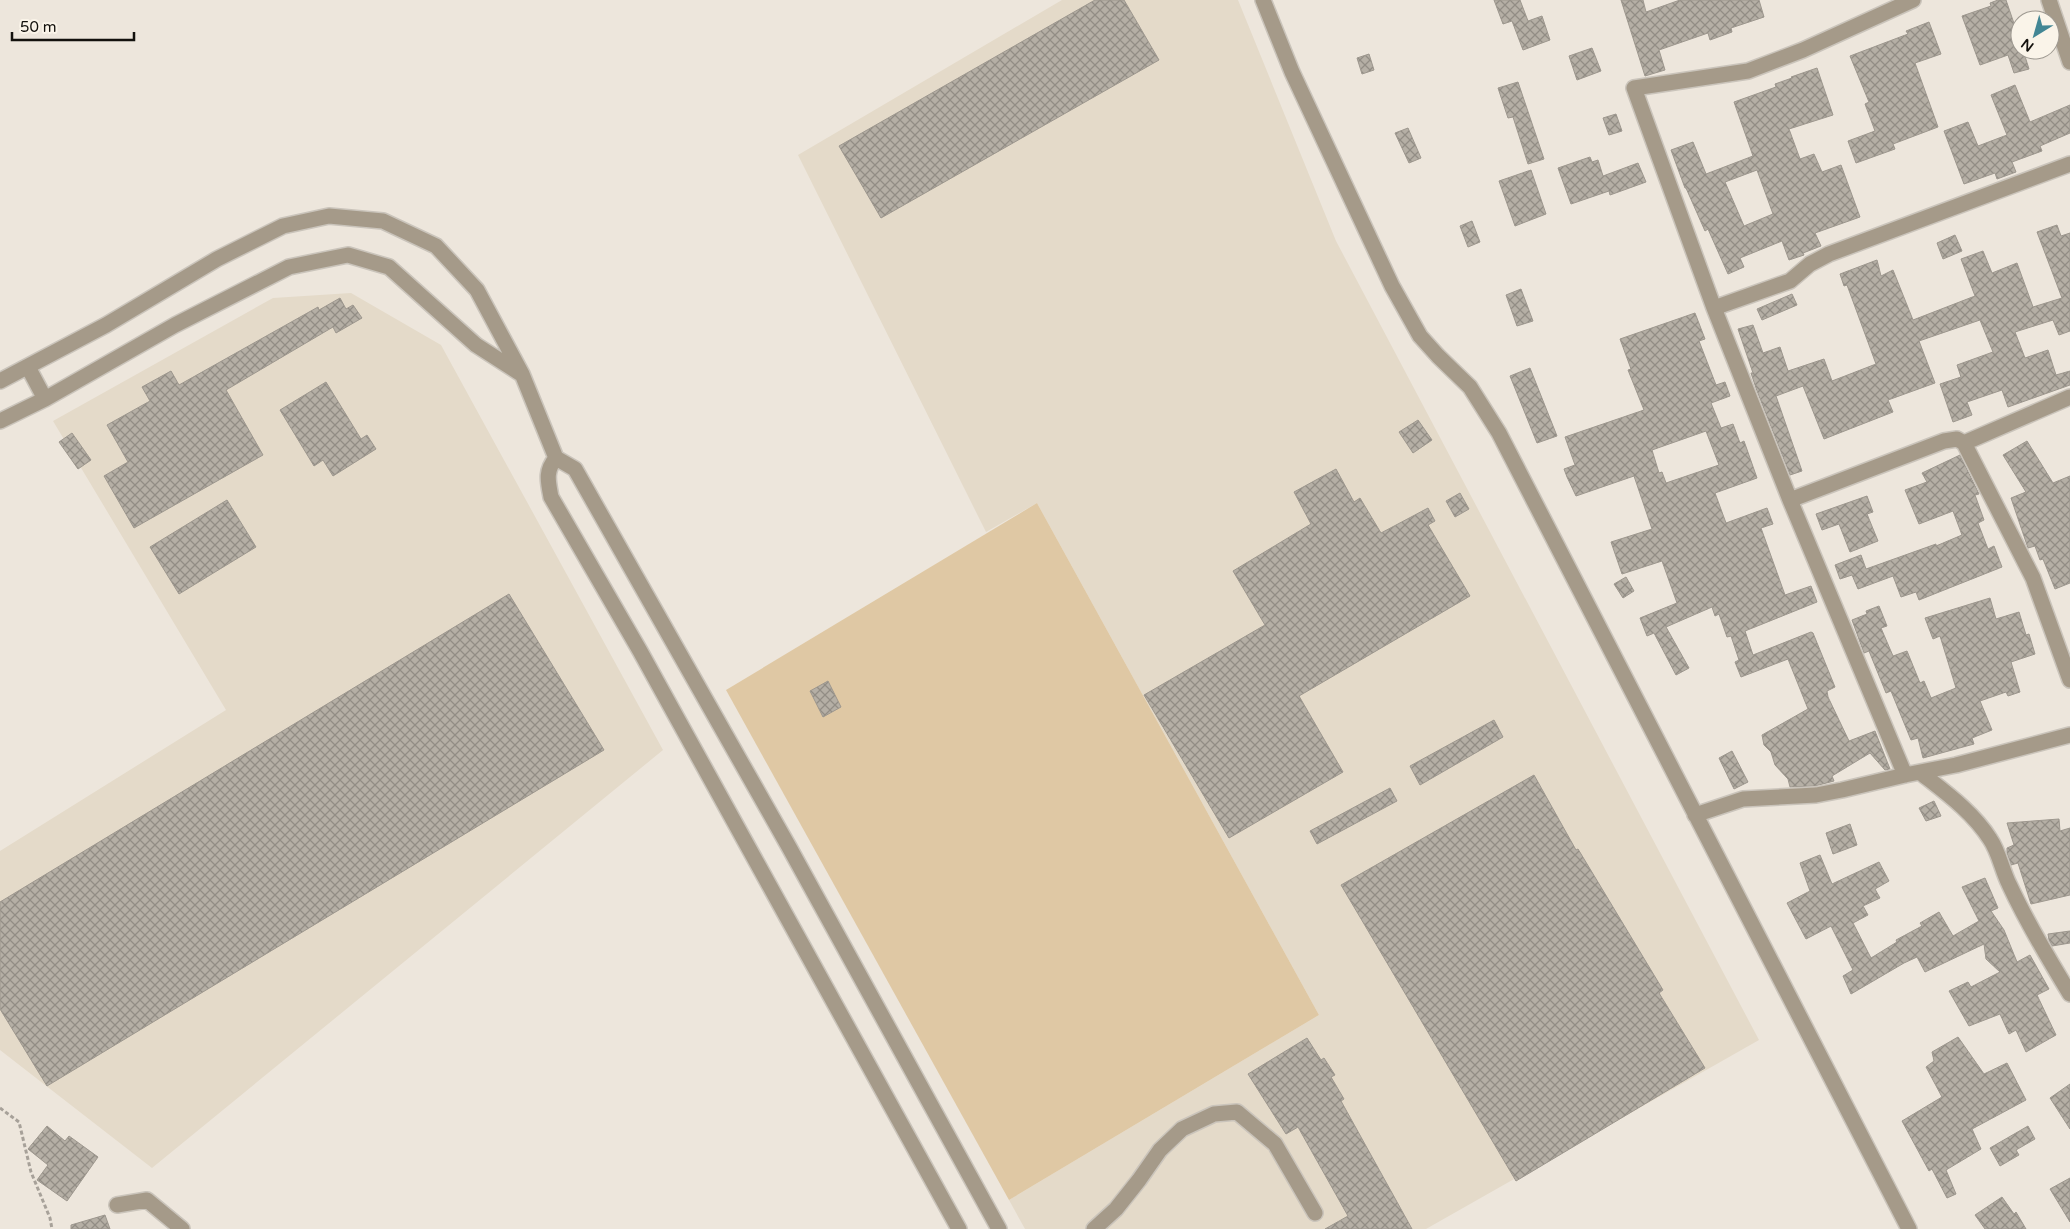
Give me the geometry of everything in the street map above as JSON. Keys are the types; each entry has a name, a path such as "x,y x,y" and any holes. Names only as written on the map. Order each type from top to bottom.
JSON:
{"street":[{"path":"1262,0 1292,72 1392,286 1420,336 1470,388 1482,404 1581,590 1909,1229"},
{"path":"1905,775 1790,500 1714,308 1634,88 1748,71 1803,50 1913,0"},
{"path":"2049,0 2063,19 2070,62"},
{"path":"1714,308 1790,281 1810,264 1829,254 2070,164"},
{"path":"0,382 106,325 225,255 283,226 329,216 383,221 436,246 477,290 522,374 556,458 574,469 789,847 1000,1229"},
{"path":"0,421 45,399 176,325 289,267 348,255 389,267 476,345 522,374"},
{"path":"28,367 45,399"},
{"path":"1964,443 2070,397"},
{"path":"1790,500 1944,441 1957,439 1964,443 2032,578 2070,680"},
{"path":"556,458 550,464 547,477 551,497 640,651 959,1229"},
{"path":"1695,815 1743,798 1816,795 1905,775 1956,766 2070,735"},
{"path":"1947,794 1956,766"},
{"path":"1921,773 1977,822 1990,839 2036,938 2070,994"},
{"path":"1094,1229 1116,1209 1160,1150 1182,1129 1214,1114 1237,1112 1274,1144 1316,1214"},
{"path":"117,1205 146,1200 182,1229"}],"path":[{"path":"0,1108 19,1122 32,1172 50,1218 52,1229"}],"shaded area":[{"path":"1062,0 1238,0 1336,241 1759,1040 1426,1229 1025,1229 1009,1200 1319,1015 1037,503 986,532 798,155"},
{"path":"351,293 441,345 663,750 152,1168 0,1050 0,851 226,710 53,421 273,298"},
{"path":"1037,503 1319,1015 1009,1200 726,690"}],"building":[{"path":"1095,0 1124,0 1159,60 881,218 839,146"},
{"path":"1494,0 1520,0 1528,21 1542,16 1550,40 1523,50 1512,21 1503,24"},
{"path":"1621,0 1643,0 1646,12 1680,0 1759,0 1764,17 1731,28 1732,32 1710,40 1708,33 1659,50 1665,70 1645,76"},
{"path":"2006,0 2010,12 2010,60 2026,60 2029,69 2014,73 2008,55 1980,65 1962,16 1991,6 1990,3"},
{"path":"1929,22 1941,54 1915,63 1938,127 1893,144 1895,149 1856,163 1848,141 1875,131 1865,104 1869,102 1850,56 1908,34 1906,31"},
{"path":"1592,48 1601,71 1577,80 1569,56"},
{"path":"1369,54 1374,70 1362,74 1357,58"},
{"path":"1817,68 1833,115 1789,129 1800,159 1814,154 1822,172 1841,165 1860,217 1815,233 1821,246 1803,253 1804,255 1789,260 1782,241 1740,258 1744,267 1728,274 1708,229 1705,231 1685,188 1671,150 1693,142 1706,174 1753,156 1734,102 1776,87 1775,84","holes":["1757,170 1773,214 1744,226 1725,182"]},
{"path":"1518,82 1544,159 1528,164 1513,117 1508,118 1498,88"},
{"path":"2015,85 2030,122 2070,105 2070,133 2040,146 2042,151 2012,162 2016,172 1997,179 1995,173 1964,184 1944,131 1968,122 1978,146 2007,135 1991,95"},
{"path":"1616,114 1622,131 1609,135 1603,118"},
{"path":"1408,128 1421,158 1409,163 1395,133"},
{"path":"1590,157 1592,162 1598,160 1603,176 1638,163 1646,182 1610,195 1609,191 1571,204 1558,168"},
{"path":"1531,170 1546,214 1515,226 1499,181"},
{"path":"1472,221 1480,242 1468,247 1460,226"},
{"path":"2057,225 2061,236 2070,233 2070,331 2059,335 2053,320 2015,332 2025,358 2048,350 2056,375 2070,371 2070,385 2008,407 2002,390 1967,402 1972,415 1953,422 1940,384 1961,377 1957,365 1993,352 1980,320 1919,341 1935,383 1888,400 1893,412 1824,439 1803,386 1776,396 1802,471 1790,475 1757,391 1738,329 1753,325 1763,353 1780,347 1788,371 1824,359 1832,381 1876,364 1847,285 1844,286 1840,274 1877,260 1881,276 1893,270 1913,320 1975,296 1961,259 1983,251 1992,273 2017,263 2033,307 2062,298 2037,232"},
{"path":"1955,235 1962,251 1943,259 1937,243"},
{"path":"1521,289 1533,321 1517,326 1506,295"},
{"path":"1792,294 1797,305 1762,320 1757,309"},
{"path":"340,298 346,309 353,305 362,318 336,333 333,327 226,390 263,455 134,528 104,476 128,462 107,425 150,401 142,387 171,371 179,385 318,307 319,310"},
{"path":"1695,313 1705,339 1699,341 1716,385 1725,382 1730,396 1711,403 1721,428 1733,424 1740,443 1744,441 1757,478 1715,493 1726,523 1767,508 1773,524 1761,528 1785,595 1811,586 1817,602 1745,631 1753,655 1811,632 1813,633 1835,687 1827,691 1828,697 1849,741 1875,731 1890,769 1885,770 1870,753 1832,776 1834,781 1815,786 1790,787 1788,779 1775,765 1771,752 1764,745 1762,735 1808,709 1788,659 1741,677 1735,662 1739,660 1731,636 1727,637 1719,614 1715,616 1712,607 1666,627 1689,668 1676,675 1654,633 1647,636 1640,618 1677,603 1662,561 1622,574 1611,542 1652,529 1634,476 1576,496 1564,469 1575,465 1565,437 1644,410 1628,370 1631,369 1620,339","holes":["1706,431 1719,465 1666,483 1662,472 1659,473 1652,450"]},
{"path":"1530,368 1557,436 1537,443 1510,376"},
{"path":"326,382 361,439 367,435 376,449 333,476 323,460 314,466 280,410"},
{"path":"1418,420 1432,440 1413,453 1399,432"},
{"path":"72,433 91,460 78,469 59,442"},
{"path":"2027,441 2053,483 2070,476 2070,583 2055,589 2043,559 2040,560 2035,546 2028,548 2011,498 2026,492 2003,455"},
{"path":"1960,455 1979,494 1975,495 1984,520 1978,523 1988,549 1994,546 2002,567 1919,600 1916,592 1901,597 1893,576 1858,589 1852,575 1840,579 1835,565 1861,555 1866,569 1936,544 1936,546 1962,535 1953,511 1919,524 1905,490 1927,482 1922,473"},
{"path":"1336,469 1354,502 1360,498 1381,533 1428,508 1435,521 1428,525 1470,596 1299,696 1343,772 1229,838 1144,695 1265,625 1233,571 1311,524 1294,492"},
{"path":"1460,493 1469,509 1455,517 1446,501"},
{"path":"1867,496 1873,512 1867,514 1878,541 1850,552 1839,524 1822,530 1816,514"},
{"path":"227,500 256,547 179,594 150,547"},
{"path":"1626,577 1634,591 1623,598 1614,584"},
{"path":"509,594 604,750 47,1086 0,1009 0,902"},
{"path":"1990,598 1996,619 2019,612 2026,635 2029,634 2035,654 2011,662 2020,692 2008,696 2006,692 1980,701 1992,730 1972,738 1974,744 1923,758 1918,738 1911,740 1891,691 1886,693 1869,651 1864,653 1852,620 1867,614 1866,611 1879,606 1887,626 1881,628 1893,656 1907,651 1920,683 1924,681 1931,698 1956,688 1940,636 1933,639 1925,618"},
{"path":"828,681 841,707 823,717 810,691"},
{"path":"1494,720 1503,737 1420,785 1410,766"},
{"path":"1732,751 1748,782 1734,789 1719,758"},
{"path":"1534,775 1576,850 1578,849 1663,990 1659,993 1705,1068 1516,1181 1341,885"},
{"path":"1390,788 1397,801 1317,844 1310,831"},
{"path":"1934,801 1941,816 1926,821 1919,808"},
{"path":"2059,819 2060,831 2070,828 2070,895 2031,904 2018,863 2011,865 2007,853 2007,848 2014,845 2007,823"},
{"path":"1850,824 1857,845 1833,854 1826,833"},
{"path":"1820,855 1832,884 1879,862 1889,881 1875,889 1880,898 1863,906 1868,915 1853,923 1871,958 1897,942 1896,940 1922,926 1920,923 1939,912 1953,936 1979,921 1962,887 1985,878 1998,908 1991,911 2004,930 2017,962 2030,955 2049,989 2037,995 2056,1035 2026,1052 2016,1030 2009,1034 2000,1014 1969,1026 1949,991 1968,982 1971,987 2000,972 1986,959 1984,944 1925,972 1917,957 1851,994 1843,976 1853,970 1831,926 1806,939 1787,903 1810,891 1800,863"},
{"path":"2070,931 2070,943 2052,946 2048,934"},
{"path":"1958,1037 1984,1074 2007,1063 2026,1100 1972,1129 1981,1149 1946,1170 1956,1194 1947,1198 1932,1169 1929,1171 1902,1121 1942,1097 1926,1067 1934,1061 1932,1052"},
{"path":"1307,1038 1321,1060 1324,1058 1335,1075 1331,1077 1344,1099 1341,1101 1412,1229 1325,1229 1348,1216 1298,1127 1286,1134 1248,1074"},
{"path":"2070,1084 2070,1129 2050,1098"},
{"path":"47,1126 65,1141 69,1136 98,1157 67,1201 37,1180 48,1165 28,1149"},
{"path":"2028,1126 2035,1139 2016,1150 2019,1155 2000,1166 1990,1148"},
{"path":"2070,1178 2070,1222 2050,1189"},
{"path":"2002,1197 2014,1214 2016,1212 2026,1229 1985,1229 1975,1215"},
{"path":"105,1215 110,1229 71,1229 71,1225"}]}
